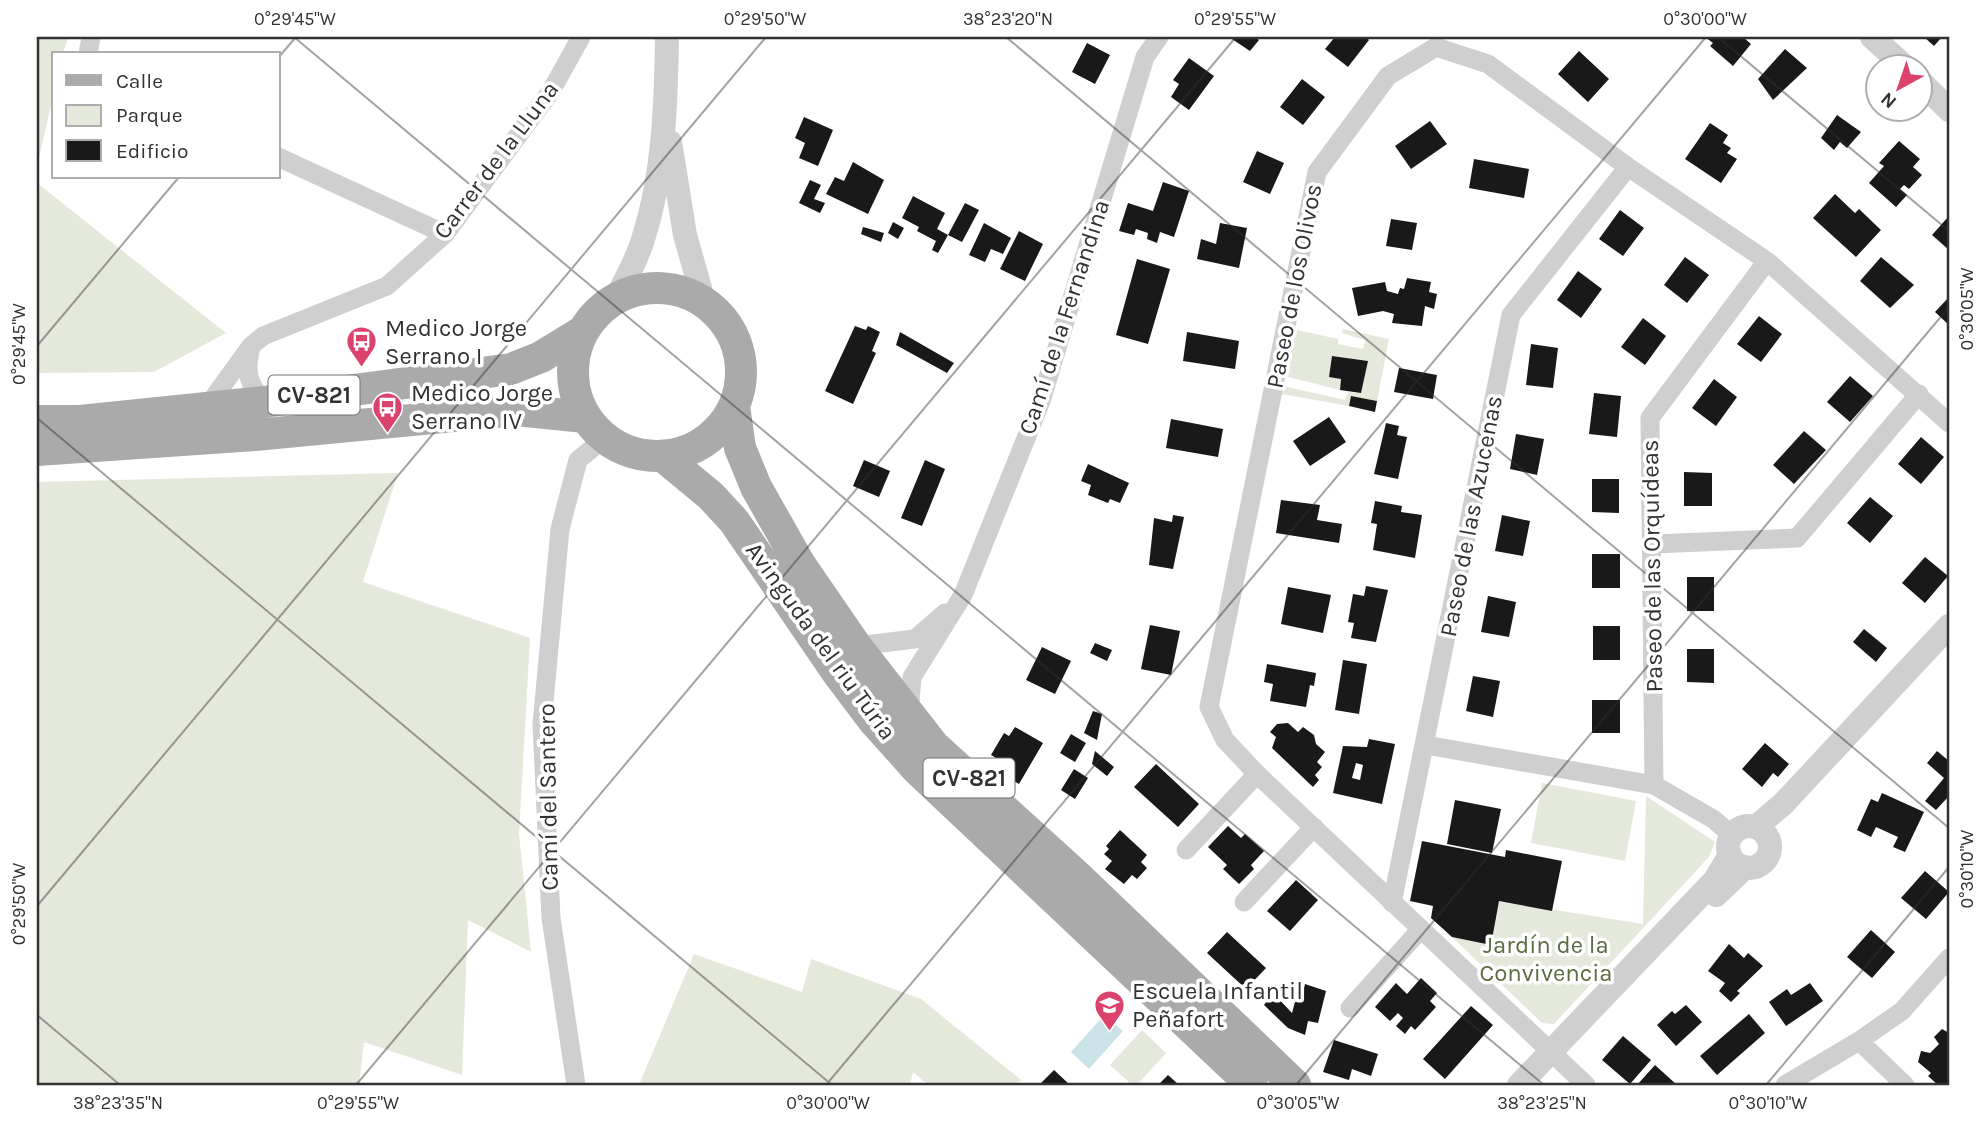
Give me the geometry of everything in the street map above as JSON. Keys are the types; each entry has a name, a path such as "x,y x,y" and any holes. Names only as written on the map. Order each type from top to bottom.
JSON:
{"main road":[{"name":"CV-821","path":"37,450 255,435 516,410 595,428 635,455 664,458 686,451 704,439 721,425 734,406 742,369 725,320 704,302 663,287 643,288 601,308 582,332 575,352 574,375 595,428"},
{"name":"CV-821","path":"37,421 80,421 264,402 511,369 541,357 582,332"},
{"name":"Avinguda del riu Túria","path":"734,406 740,448 756,487 799,563 856,646 933,746 1076,875 1295,1085"},
{"name":"Avinguda del riu Túria","path":"664,458 711,496 734,521 837,673 874,721 917,769 1252,1085"}],"street":[{"name":"Carrer de la Lluna","path":"251,346 263,335 387,286 445,234 551,91 581,37"},
{"path":"615,301 644,239 654,202 666,114 667,37"},
{"name":"Camí de la Fernandina","path":"909,715 912,677 964,596 1041,401 1146,57 1159,37"},
{"path":"1872,37 1889,52"},
{"name":"Paseo de los Olivos","path":"1586,1085 1257,774 1225,740 1209,708 1317,172 1388,76 1436,47 1488,64 1628,167 1768,261 1949,423"},
{"path":"1934,95 1949,110"},
{"path":"666,114 685,235 704,302"},
{"path":"280,158 445,234"},
{"name":"Paseo de las Azucenas","path":"1392,902 1426,745 1511,314 1628,167"},
{"name":"Paseo de las Orquídeas","path":"1654,785 1650,418 1768,261"},
{"path":"251,346 246,371 250,385 264,402"},
{"path":"206,408 251,346"},
{"path":"1653,544 1797,538 1919,394"},
{"name":"Camí del Santero","path":"576,1085 551,918 542,724 560,529 578,460 595,428"},
{"path":"856,646 915,639 964,596"},
{"path":"1426,745 1654,785 1713,819 1736,852 1759,865 1767,858 1762,833 1783,804 1949,626"},
{"path":"1519,1085 1555,1057 1715,880 1736,852 1740,828 1762,833 1791,811 1949,642"},
{"path":"1186,850 1257,774"},
{"path":"1244,902 1314,827"},
{"path":"1350,1008 1420,930"},
{"path":"1785,1085 1859,1041 1902,1011 1949,958"},
{"path":"1859,1041 1905,1085"},
{"path":"1539,1085 1555,1057"}],"green space":[{"path":"37,37 68,37 64,52 52,52 52,102 37,166"},
{"path":"37,183 226,333 154,372 37,373"},
{"path":"1293,329 1338,339 1338,344 1363,349 1365,340 1342,333 1343,329 1389,339 1377,401 1351,396 1349,406 1282,394 1283,386 1345,400 1348,392 1360,393 1367,361 1333,356 1329,376 1341,379 1340,390 1285,376"},
{"path":"398,473 363,582 530,638 519,834 531,952 468,920 462,1075 364,1042 359,1085 37,1085 37,482"},
{"path":"1542,783 1636,801 1625,861 1531,843"},
{"name":"Jardín de la Convivencia","path":"1646,796 1715,842 1709,857 1554,1024 1542,1023 1452,937 1491,945 1499,901 1643,924"},
{"path":"694,954 802,992 811,959 921,999 1021,1080 1016,1085 928,1085 913,1072 910,1085 639,1085"},
{"path":"1142,1030 1166,1053 1137,1085 1132,1085 1110,1065"}],"water":[{"path":"1104,1015 1123,1031 1089,1069 1071,1052"}],"building":[{"path":"1229,37 1255,37 1259,40 1250,51"},
{"path":"1335,37 1366,37 1369,40 1348,67 1325,49"},
{"path":"1705,37 1743,37 1751,44 1733,66 1710,46 1713,43"},
{"path":"1924,37 1942,37 1934,46"},
{"path":"1087,43 1110,55 1095,84 1072,72"},
{"path":"1785,49 1807,68 1773,100 1758,79"},
{"path":"1579,51 1609,79 1588,102 1558,74"},
{"path":"1189,58 1214,76 1189,110 1171,97 1179,84 1173,80"},
{"path":"1302,79 1325,97 1303,125 1280,107"},
{"path":"1837,115 1861,132 1847,148 1840,142 1834,150 1821,138"},
{"path":"804,117 833,130 818,166 799,158 805,143 795,138"},
{"path":"1430,121 1447,144 1411,169 1395,146"},
{"path":"1710,123 1728,135 1723,143 1731,148 1727,153 1737,159 1721,183 1685,159"},
{"path":"1899,141 1920,159 1913,167 1922,175 1909,189 1904,185 1900,189 1907,195 1896,207 1869,183 1884,166 1879,163"},
{"path":"1257,151 1284,163 1270,194 1243,182"},
{"path":"1474,159 1529,169 1524,198 1469,188"},
{"path":"853,162 884,180 868,214 826,194 835,177 844,181"},
{"path":"810,180 821,185 814,199 825,203 820,213 799,203"},
{"path":"1163,182 1189,191 1174,237 1160,232 1157,243 1147,239 1148,233 1136,229 1134,235 1119,231 1128,203 1153,211"},
{"path":"1835,194 1855,213 1859,209 1881,230 1856,257 1813,218"},
{"path":"913,196 945,213 937,229 948,235 938,253 932,250 936,241 917,231 919,227 902,218"},
{"path":"965,203 979,210 962,242 948,235"},
{"path":"1620,210 1644,228 1623,256 1599,239"},
{"path":"1949,216 1949,250 1932,235"},
{"path":"1391,219 1417,223 1412,250 1386,246"},
{"path":"893,222 904,228 898,239 888,233"},
{"path":"984,223 1011,238 1003,254 991,249 985,262 969,255"},
{"path":"1220,223 1247,228 1239,268 1197,259 1201,239 1216,244"},
{"path":"863,227 884,233 881,242 861,234"},
{"path":"1019,231 1043,244 1025,281 1000,269"},
{"path":"1685,257 1709,275 1687,303 1664,285"},
{"path":"1881,257 1914,285 1890,308 1860,281"},
{"path":"1137,259 1170,269 1148,344 1116,335"},
{"path":"1578,271 1602,289 1581,318 1557,300"},
{"path":"1407,278 1431,282 1429,292 1437,294 1434,309 1425,306 1422,326 1392,323 1394,314 1383,311 1358,316 1352,288 1385,282 1387,291 1398,294 1400,288 1404,289"},
{"path":"1949,297 1949,325 1935,312"},
{"path":"1759,316 1782,334 1761,362 1737,344"},
{"path":"1643,318 1666,336 1645,365 1621,347"},
{"path":"855,326 866,330 868,326 880,332 872,351 876,353 853,404 825,391"},
{"path":"900,332 954,363 947,373 896,345"},
{"path":"1187,332 1239,341 1235,369 1183,361"},
{"path":"1531,344 1558,348 1553,388 1526,385"},
{"path":"1332,356 1368,361 1361,393 1340,390 1341,379 1329,377"},
{"path":"1399,368 1437,375 1433,399 1394,392"},
{"path":"1850,376 1873,396 1850,422 1827,402"},
{"path":"1714,379 1737,397 1716,426 1692,408"},
{"path":"1594,393 1621,396 1617,437 1589,434"},
{"path":"1351,396 1377,401 1375,412 1349,406"},
{"path":"1329,417 1346,442 1310,466 1293,441"},
{"path":"1171,419 1223,429 1218,457 1166,448"},
{"path":"1386,423 1399,426 1397,435 1407,437 1398,479 1374,474"},
{"path":"1804,431 1826,450 1794,484 1773,465"},
{"path":"1516,434 1544,439 1537,475 1510,469"},
{"path":"1921,437 1944,457 1921,484 1898,464"},
{"path":"864,460 890,471 879,497 853,486"},
{"path":"925,460 945,469 922,526 901,518"},
{"path":"1088,464 1129,483 1120,503 1110,499 1108,503 1088,495 1091,485 1081,481"},
{"path":"1684,472 1712,473 1712,506 1684,506"},
{"path":"1592,479 1619,479 1619,513 1592,512"},
{"path":"1870,497 1893,516 1870,543 1847,523"},
{"path":"1281,500 1320,505 1317,520 1342,524 1339,543 1276,533"},
{"path":"1375,501 1402,506 1401,512 1422,515 1415,558 1373,550 1377,524 1371,523"},
{"path":"1173,515 1184,517 1173,569 1149,565 1154,518 1172,522"},
{"path":"1502,515 1530,521 1523,556 1495,551"},
{"path":"1592,554 1620,554 1620,588 1592,588"},
{"path":"1925,557 1948,576 1925,603 1902,583"},
{"path":"1687,577 1714,577 1714,611 1687,611"},
{"path":"1366,586 1388,590 1376,642 1351,638 1354,623 1348,622 1353,594 1364,596"},
{"path":"1288,587 1331,595 1323,633 1281,624"},
{"path":"1488,596 1516,602 1509,637 1481,632"},
{"path":"1150,625 1180,631 1171,675 1141,669"},
{"path":"1593,626 1620,626 1620,660 1593,660"},
{"path":"1864,629 1887,648 1876,662 1853,642"},
{"path":"1095,643 1112,650 1107,661 1090,653"},
{"path":"1042,647 1071,661 1055,694 1026,680"},
{"path":"1687,649 1714,649 1714,683 1687,682"},
{"path":"1343,660 1367,664 1359,714 1335,710"},
{"path":"1267,664 1316,673 1314,686 1310,685 1306,707 1270,701 1273,684 1264,682"},
{"path":"1473,676 1500,681 1493,717 1466,711"},
{"path":"1592,700 1620,700 1620,733 1592,733"},
{"path":"1093,711 1102,714 1097,740 1084,733"},
{"path":"1288,723 1298,732 1303,727 1314,735 1316,744 1325,752 1317,762 1322,767 1315,775 1319,780 1313,787 1272,748 1276,737 1270,732 1277,724"},
{"path":"1015,727 1043,743 1019,784 1002,774 1008,765 991,755 1004,733 1009,736"},
{"path":"1071,734 1086,743 1075,762 1060,753"},
{"path":"1369,739 1395,744 1382,804 1333,793 1343,746 1367,747","holes":["1356,763 1363,765 1360,780 1352,778"]},
{"path":"1765,743 1789,764 1778,777 1773,773 1762,787 1742,769"},
{"path":"1095,751 1114,767 1107,776 1092,764"},
{"path":"1937,751 1949,761 1949,796 1936,810 1925,801 1944,778 1927,763"},
{"path":"1156,764 1199,804 1178,827 1134,787"},
{"path":"1074,769 1088,778 1075,799 1061,790"},
{"path":"1882,793 1924,812 1905,852 1893,847 1898,837 1876,827 1871,837 1857,830 1871,799 1878,802"},
{"path":"1455,800 1501,809 1492,853 1447,844"},
{"path":"1228,826 1241,838 1245,834 1264,851 1251,865 1254,869 1239,884 1223,869 1227,865 1208,847"},
{"path":"1120,830 1147,855 1141,862 1147,868 1137,879 1132,875 1124,884 1105,869 1112,861 1104,854 1109,849 1106,846"},
{"path":"1422,841 1505,857 1506,850 1562,861 1552,911 1499,901 1491,945 1452,937 1431,918 1433,906 1410,901"},
{"path":"1925,871 1949,892 1926,919 1901,898"},
{"path":"1296,880 1318,900 1290,931 1267,911"},
{"path":"1871,930 1895,952 1872,978 1847,957"},
{"path":"1227,932 1266,968 1246,989 1207,953"},
{"path":"1729,944 1744,958 1748,953 1763,966 1737,991 1740,993 1731,1002 1719,991 1725,983 1708,971"},
{"path":"1421,978 1437,993 1430,1001 1436,1007 1415,1030 1411,1026 1405,1034 1396,1026 1403,1018 1398,1013 1390,1021 1375,1007 1396,983 1407,994"},
{"path":"1810,983 1823,1001 1786,1026 1769,1002 1787,989 1791,995"},
{"path":"1305,984 1326,991 1318,1023 1308,1021 1305,1035 1288,1028 1264,1005 1273,993 1292,1013 1296,998 1301,1000"},
{"path":"1686,1005 1702,1022 1676,1046 1657,1025 1672,1011 1675,1014"},
{"path":"1471,1006 1493,1025 1445,1079 1423,1059"},
{"path":"1749,1014 1765,1033 1717,1075 1700,1056"},
{"path":"1942,1029 1949,1033 1949,1085 1938,1085 1928,1076 1931,1073 1918,1062 1921,1051 1930,1053 1939,1044 1934,1037"},
{"path":"1623,1036 1651,1060 1630,1084 1602,1060"},
{"path":"1334,1040 1378,1054 1371,1076 1352,1069 1349,1080 1323,1072"},
{"path":"1655,1065 1677,1085 1637,1085"},
{"path":"1054,1070 1070,1085 1039,1085"},
{"path":"1168,1075 1179,1085 1158,1085"}],"place":[{"name":"Medico Jorge Serrano I","path":"362,369"},
{"name":"Medico Jorge Serrano IV","path":"388,434"},
{"name":"Escuela Infantil Peñafort","path":"1109,1032"}]}
